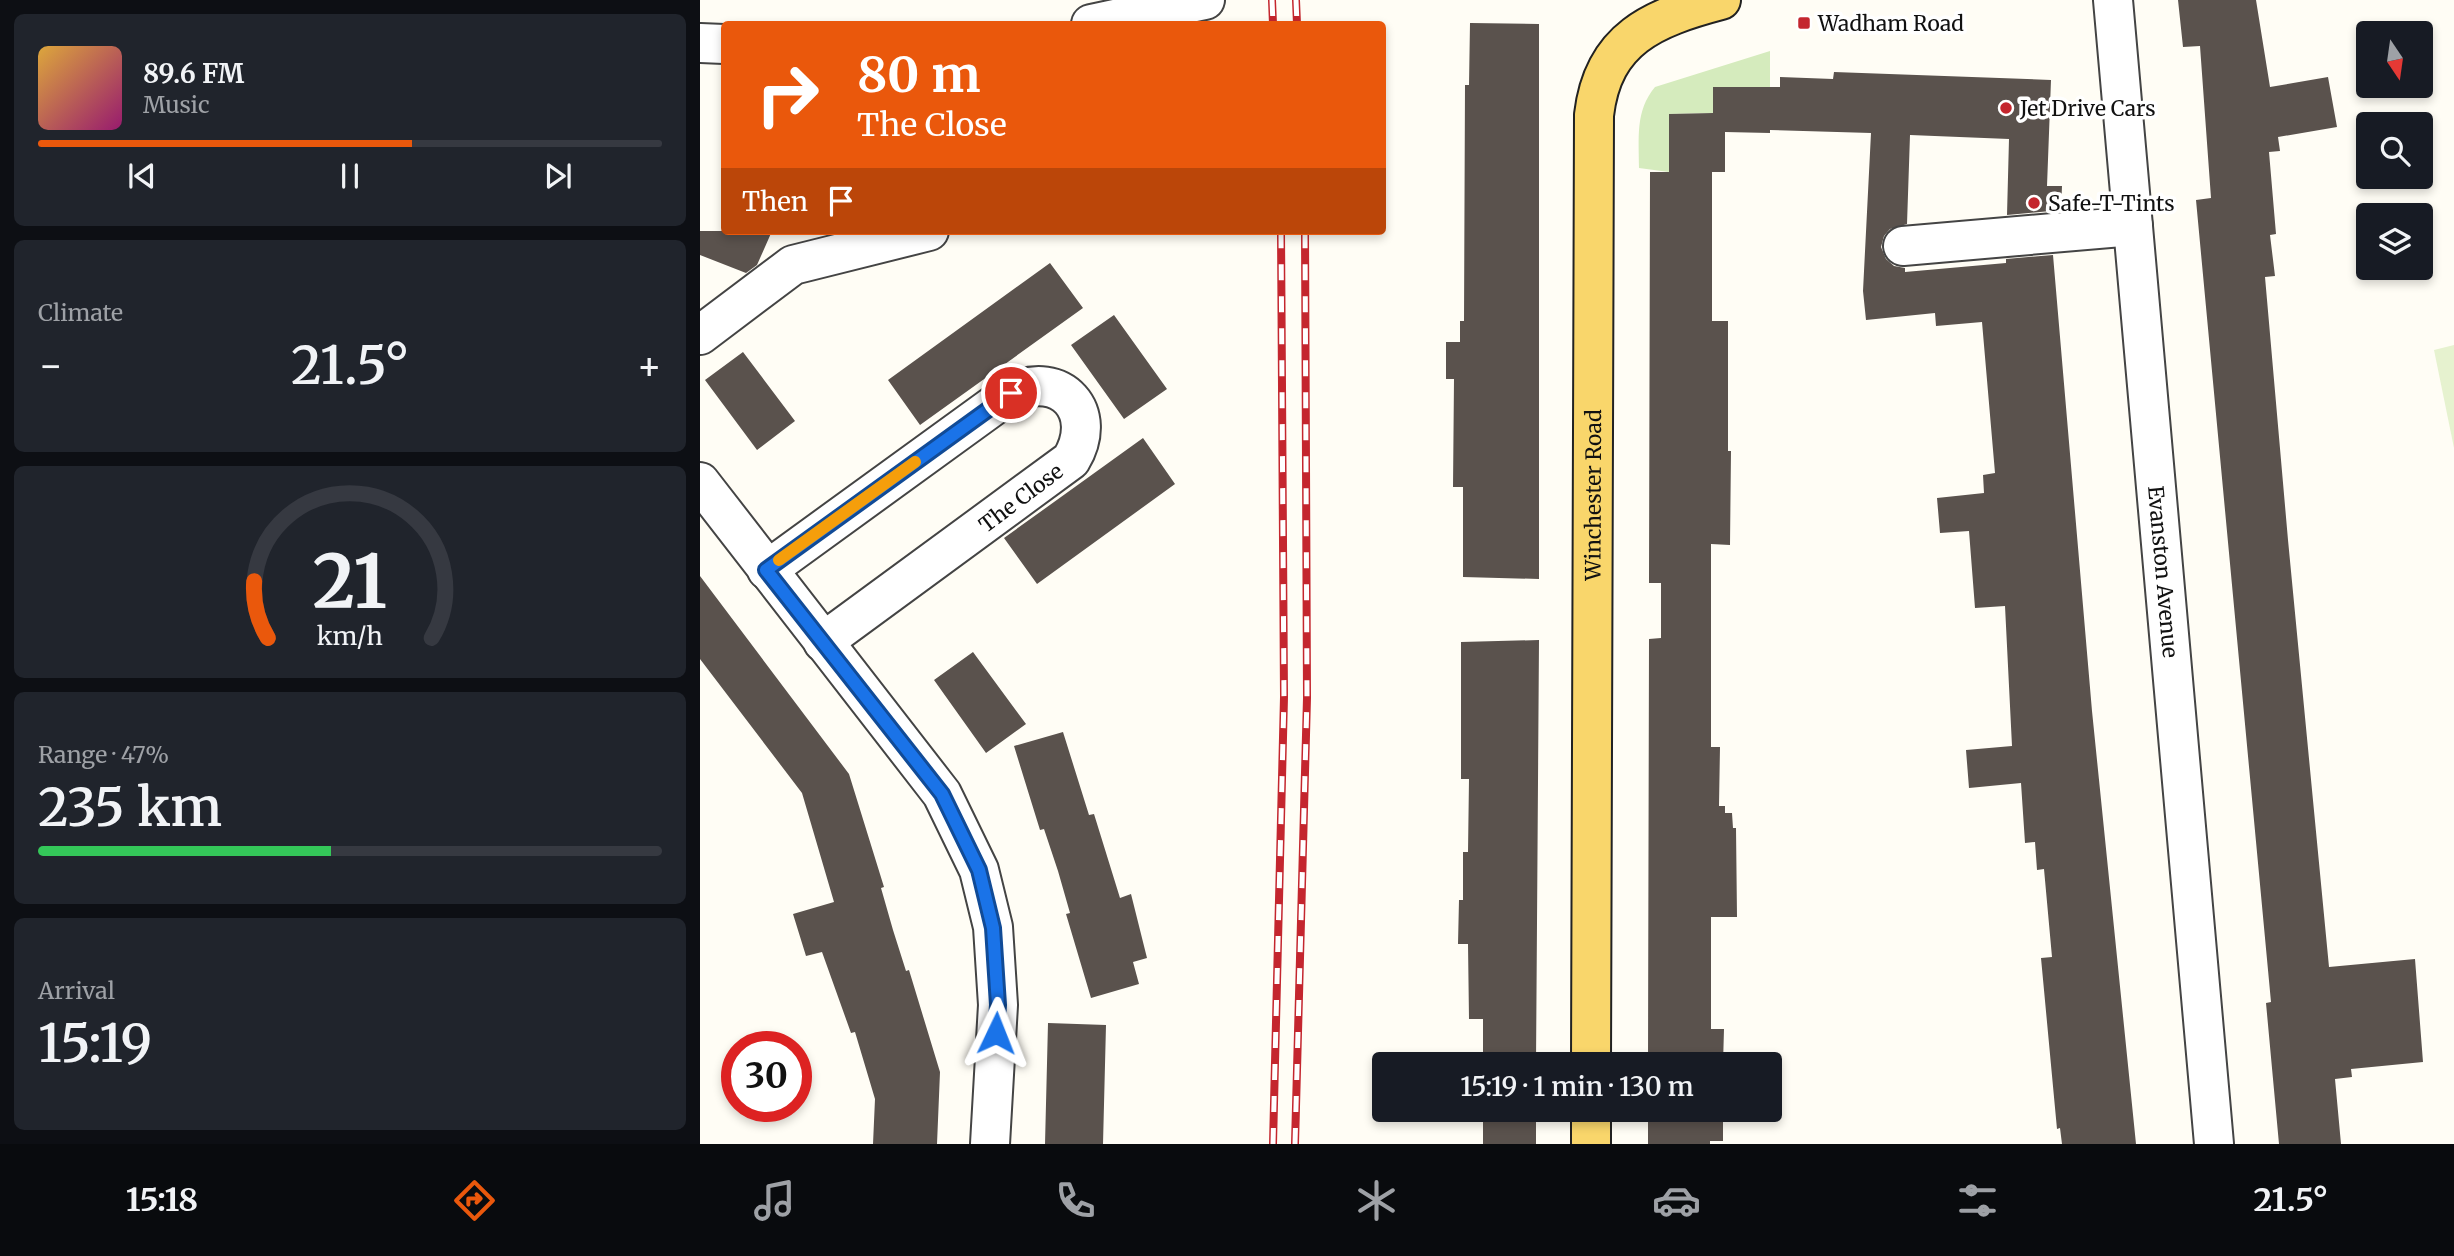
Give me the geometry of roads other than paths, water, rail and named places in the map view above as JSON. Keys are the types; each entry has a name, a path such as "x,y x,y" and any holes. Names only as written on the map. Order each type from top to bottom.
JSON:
{"main road":[{"name":"Winchester Road","path":"1591,1052 1594,115 1597,85 1618,50 1663,19 1721,0"},
{"path":"1591,1122 1591,1144"}],"street":[{"path":"1105,21 1205,0"},
{"name":"Evanston Avenue","path":"2113,0 2214,1144"},
{"path":"1903,246 2133,226"},
{"path":"700,335 793,265 913,235"},
{"name":"The Close","path":"766,570 1011,393 1041,384 1057,389 1070,399 1079,413 1083,429 1080,445 1071,460 823,642"},
{"path":"700,482 942,794 979,870 993,928 998,1005 990,1144"}],"railway":[{"path":"1272,0 1273,21"},
{"path":"1296,0 1297,21"},
{"path":"1273,1144 1284,697 1281,235"},
{"path":"1295,1144 1307,698 1305,235"}],"place":[{"name":"Wadham Road","path":"1804,23"},
{"name":"Jet Drive Cars","path":"2006,108"},
{"name":"Safe-T-Tints","path":"2034,203"}]}
